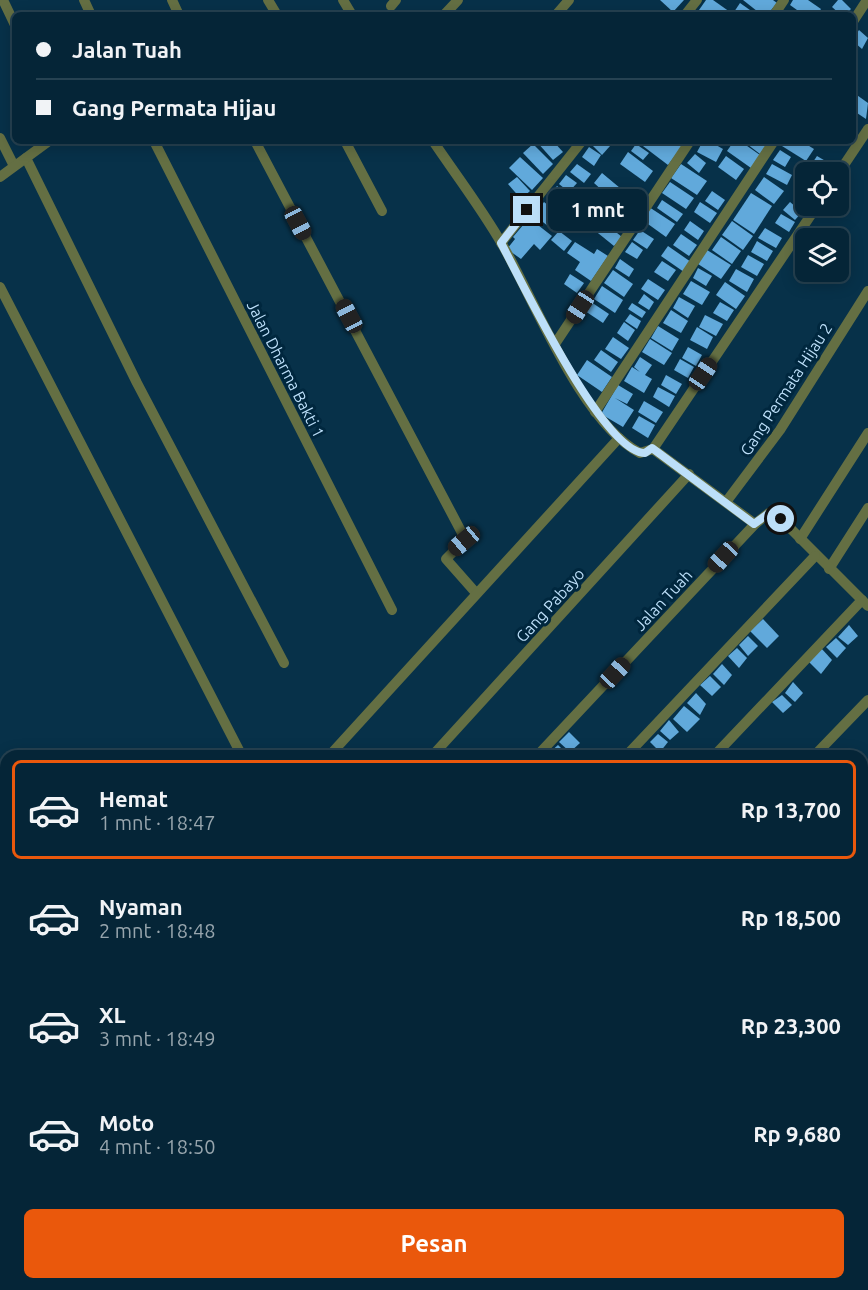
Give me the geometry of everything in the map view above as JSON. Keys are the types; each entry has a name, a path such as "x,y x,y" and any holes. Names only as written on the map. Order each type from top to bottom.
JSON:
{"street":[{"path":"3,0 12,19"},
{"path":"447,12 458,0"},
{"path":"559,12 569,0"},
{"path":"687,12 697,0"},
{"path":"856,17 867,0"},
{"path":"856,140 868,129"},
{"path":"0,138 14,166"},
{"path":"0,177 45,144"},
{"name":"Jalan Dharma Bakti 1","path":"156,144 392,610"},
{"path":"257,144 462,533 464,541 446,559 477,593"},
{"path":"347,144 382,211"},
{"path":"438,144 501,243 555,344 595,412 619,438 636,451 649,451 689,474 754,524 765,515 774,514 865,603 720,750"},
{"path":"501,243 580,144"},
{"path":"555,344 688,144"},
{"path":"595,412 772,144"},
{"path":"844,162 852,144"},
{"path":"26,158 137,383 284,663"},
{"path":"649,451 810,216"},
{"path":"0,287 239,750"},
{"name":"Gang Permata Hijau 2","path":"726,502 780,430 868,291"},
{"path":"800,539 868,433"},
{"path":"334,750 619,438"},
{"name":"Gang Pabayo","path":"437,750 689,474"},
{"path":"829,569 868,508"},
{"name":"Jalan Tuah","path":"543,750 754,524"},
{"path":"632,750 815,556"},
{"path":"820,750 868,700"}],"building":[{"path":"660,0 684,0 673,12"},
{"path":"706,0 713,0 730,12 702,12 699,10"},
{"path":"743,0 773,0 777,3 770,12 758,12"},
{"path":"793,0 808,0 821,9 819,12 800,12 790,5"},
{"path":"838,0 842,0 851,9 848,12 838,12 832,7"},
{"path":"740,3 753,12 734,12"},
{"path":"859,30 868,38 862,49 856,44 856,34"},
{"path":"856,94 868,103 866,119 856,112"},
{"path":"533,144 553,164 543,174 523,153"},
{"path":"539,144 556,144 563,152 553,160"},
{"path":"591,144 610,146 602,155"},
{"path":"636,144 649,153 643,160 631,151"},
{"path":"640,144 684,144 668,165"},
{"path":"701,144 714,144 723,149 716,162 697,152"},
{"path":"732,144 744,144 760,155 751,168 727,151"},
{"path":"747,144 767,144 760,154"},
{"path":"783,144 806,144 814,149 806,161 782,146"},
{"path":"589,147 601,155 594,166 582,157"},
{"path":"780,150 791,157 785,167 773,160"},
{"path":"628,152 653,171 645,182 620,164"},
{"path":"695,154 706,163 699,173 687,163"},
{"path":"726,156 744,169 736,180 718,167"},
{"path":"817,156 827,162 813,162"},
{"path":"520,157 543,178 532,190 509,168"},
{"path":"577,164 591,174 584,183 570,172"},
{"path":"681,164 707,181 697,195 671,178"},
{"path":"772,164 792,175 787,185 766,174"},
{"path":"602,173 626,193 613,210 599,198 604,192 594,183"},
{"path":"566,175 577,183 569,192 559,184"},
{"path":"517,177 530,191 521,199 508,184"},
{"path":"764,177 784,191 774,204 755,190"},
{"path":"670,182 694,198 686,209 662,193"},
{"path":"557,186 576,201 566,215 546,200"},
{"path":"712,191 725,200 718,210 705,201"},
{"path":"751,193 772,206 754,234 733,220"},
{"path":"628,196 640,207 631,218 618,207"},
{"path":"662,200 683,214 677,222 657,208"},
{"path":"544,202 563,217 553,230 534,215"},
{"path":"700,202 717,213 710,223 694,212"},
{"path":"790,202 795,206 795,216 798,216 795,220 783,210"},
{"path":"580,203 591,211 582,222 572,214"},
{"path":"649,207 675,224 666,237 641,219"},
{"path":"781,214 795,222 789,232 775,223"},
{"path":"595,215 622,237 614,246 588,225"},
{"path":"529,218 552,236 540,250 534,244 521,259 507,249 515,239 513,237"},
{"path":"690,221 704,231 698,240 684,230"},
{"path":"732,221 753,236 743,250 722,235"},
{"path":"765,228 782,238 776,248 758,238"},
{"path":"640,230 654,239 647,249 633,240"},
{"path":"559,231 572,241 564,251 551,240"},
{"path":"681,234 697,245 689,256 673,245"},
{"path":"721,237 741,251 732,264 712,250"},
{"path":"757,241 773,251 767,261 751,252"},
{"path":"575,242 594,254 597,249 608,256 591,281 575,270 580,262 567,253"},
{"path":"632,242 643,250 637,259 625,252"},
{"path":"668,246 691,262 684,272 661,256"},
{"path":"707,250 731,265 721,279 698,264"},
{"path":"748,255 764,264 757,276 741,267"},
{"path":"620,259 634,269 629,277 615,268"},
{"path":"662,261 676,270 668,281 654,272"},
{"path":"698,268 712,276 706,286 693,278"},
{"path":"736,269 754,279 747,292 729,281"},
{"path":"613,270 633,284 624,297 604,283"},
{"path":"570,274 584,283 577,293 564,284"},
{"path":"648,279 665,290 658,300 641,289"},
{"path":"691,281 710,292 702,305 683,294"},
{"path":"725,282 745,296 736,309 716,295"},
{"path":"602,286 623,300 615,313 594,299"},
{"path":"644,294 654,302 649,310 638,303"},
{"path":"679,297 695,306 688,318 673,308"},
{"path":"591,302 609,314 603,323 585,311"},
{"path":"720,302 734,310 727,321 713,313"},
{"path":"632,303 646,312 642,318 628,309"},
{"path":"671,310 688,321 681,333 663,323"},
{"path":"630,314 641,321 637,329 625,321"},
{"path":"705,315 723,324 716,336 699,327"},
{"path":"624,322 635,330 628,341 617,333"},
{"path":"658,326 679,339 672,351 651,338"},
{"path":"697,327 713,337 707,349 690,340"},
{"path":"613,337 629,348 621,359 605,349"},
{"path":"650,339 672,353 664,365 642,352"},
{"path":"688,347 702,355 696,366 682,358"},
{"path":"601,350 618,362 611,372 594,360"},
{"path":"640,357 652,365 645,375 652,379 644,393 624,381 632,367 640,372 634,367"},
{"path":"680,359 694,367 688,378 674,370"},
{"path":"587,360 612,377 602,392 577,375"},
{"path":"666,375 682,384 676,394 661,385"},
{"path":"618,385 633,394 627,404 615,398 634,410 623,427 601,414"},
{"path":"658,387 675,396 669,407 653,397"},
{"path":"644,401 663,412 656,423 638,412"},
{"path":"639,416 655,425 648,438 632,428"},
{"path":"763,619 779,636 767,648 750,631"},
{"path":"849,625 858,636 848,645 838,637"},
{"path":"748,636 758,646 748,656 739,645"},
{"path":"836,638 846,648 837,658 826,647"},
{"path":"737,648 747,658 739,668 728,656"},
{"path":"821,648 832,660 821,674 808,661"},
{"path":"722,664 732,675 724,685 713,674"},
{"path":"710,676 721,687 712,696 700,685"},
{"path":"793,682 803,693 795,702 785,693"},
{"path":"696,693 706,704 700,715 687,703"},
{"path":"782,695 792,705 783,713 772,702"},
{"path":"684,706 700,719 687,732 673,719"},
{"path":"669,720 679,732 670,740 660,731"},
{"path":"569,732 580,743 572,750 568,750 559,742"},
{"path":"658,734 668,742 662,750 658,750 650,742"},
{"path":"558,745 563,750 552,750"}],"route":[{"path":"527,210 501,243 595,412 619,438 636,451 645,453 652,448 754,524 769,513 781,519"}]}
